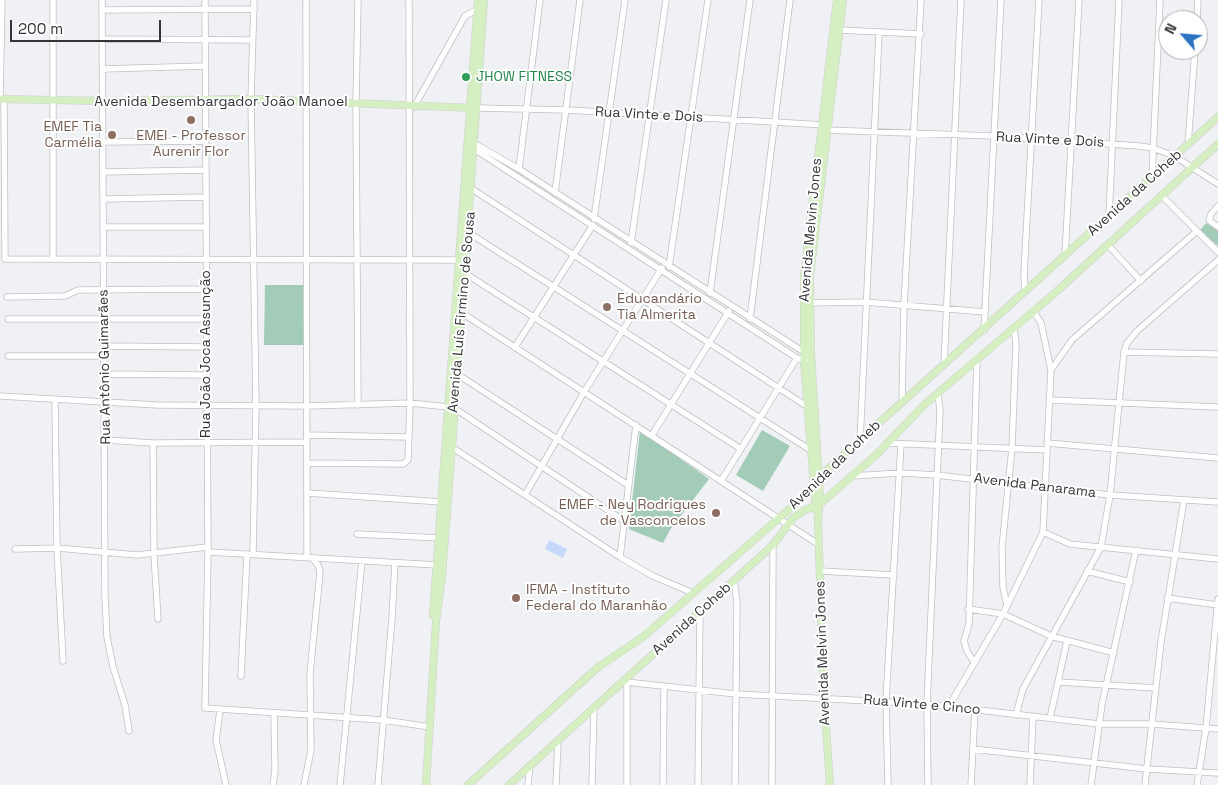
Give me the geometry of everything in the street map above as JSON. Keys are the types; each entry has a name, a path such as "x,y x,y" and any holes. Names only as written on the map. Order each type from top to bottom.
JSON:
{"main road":[{"name":"Avenida Luís Firmino de Sousa","path":"451,407 457,374 460,260 468,198 472,145 478,0"},
{"name":"Avenida Luís Firmino de Sousa","path":"474,108 484,0"},
{"name":"Avenida Melvin Jones","path":"816,481 808,407 807,303 837,0"},
{"name":"Avenida Melvin Jones","path":"824,128 843,0"},
{"name":"Avenida Desembargador João Manoel","path":"1,99 103,101 305,100 411,107 474,108"},
{"name":"Avenida da Coheb","path":"468,785 597,668 643,637 801,499 816,481 1218,117"},
{"name":"Avenida da Coheb","path":"876,455 938,393 1034,312 1218,144"},
{"name":"Avenida Luís Firmino de Sousa","path":"426,785 436,622 442,575 451,407 469,233 468,198 472,189 472,145"},
{"name":"Avenida Melvin Jones","path":"808,362 816,481 824,698 830,785"},
{"name":"Avenida Luís Firmino de Sousa","path":"436,622 433,616 444,510 442,502 449,445"},
{"name":"Avenida Coheb","path":"509,785 626,681 773,545 788,524 798,514 817,505 876,455"}],"street":[{"path":"2,0 1,99 5,259 205,261 460,260"},
{"path":"53,0 53,258"},
{"name":"Rua Antônio Guimarães","path":"102,0 106,440 104,551 107,637 113,667 125,705 129,731"},
{"name":"Rua João Joca Assunção","path":"205,0 204,198 208,550 205,708 220,710"},
{"path":"241,676 256,442 255,261 251,99 254,0"},
{"path":"304,785 310,762 310,674 320,572 318,565 309,557 305,100 306,0"},
{"path":"358,0 356,103 358,405"},
{"path":"307,463 403,464 408,460 410,403 408,259 411,107 409,0"},
{"path":"519,169 540,0"},
{"path":"555,193 568,110 580,0"},
{"path":"515,347 594,222 625,0"},
{"path":"631,243 651,115 666,0"},
{"path":"525,496 584,392 642,299 665,267 692,118 708,0"},
{"path":"710,293 750,0"},
{"path":"750,319 790,0"},
{"path":"902,403 904,305 921,34 921,0"},
{"path":"944,365 945,308 961,0"},
{"path":"984,330 1001,0"},
{"path":"1025,292 1024,273 1033,139 1038,0"},
{"path":"1065,256 1079,0"},
{"path":"1109,216 1120,0"},
{"path":"1152,177 1160,0"},
{"path":"411,107 465,16 478,9"},
{"path":"102,10 254,10"},
{"path":"839,30 921,34"},
{"path":"860,441 879,33"},
{"path":"102,40 205,38 252,40"},
{"path":"1188,144 1194,60"},
{"path":"103,68 205,66"},
{"name":"Rua Vinte e Dois","path":"474,108 526,108 775,121 874,133 993,136 1153,148 1174,156 1218,184"},
{"path":"104,142 204,141"},
{"path":"472,145 519,169 594,222 710,293 730,310 750,319 808,354"},
{"path":"472,145 665,267 797,358 808,362"},
{"path":"104,172 204,170"},
{"path":"472,189 808,407"},
{"path":"1162,196 1218,252"},
{"path":"103,199 204,198"},
{"path":"1215,226 1209,217 1218,206"},
{"path":"104,227 205,227"},
{"path":"1051,370 1072,340 1197,231"},
{"path":"469,233 812,451"},
{"path":"1108,245 1141,281"},
{"path":"1016,715 1023,690 1086,571 1101,547 1116,449 1124,352 1127,343 1137,331 1218,260"},
{"path":"466,274 741,449"},
{"path":"7,297 65,296 78,290 206,289"},
{"path":"807,303 865,302 985,312"},
{"path":"652,435 730,310"},
{"path":"460,312 818,544"},
{"path":"949,706 1004,614 1043,532 1051,370 1041,323 1034,312"},
{"path":"8,319 104,317 206,319"},
{"path":"1007,606 1003,587 1002,548 1010,484 1012,448 1016,344 1014,328"},
{"path":"104,346 207,347"},
{"path":"1124,352 1218,354"},
{"path":"8,356 104,356"},
{"path":"721,482 797,358"},
{"path":"974,662 967,651 964,641 969,624 973,478 976,445 976,360"},
{"path":"104,374 206,375"},
{"path":"457,374 628,484"},
{"path":"928,785 928,704 936,476 939,445 938,393"},
{"path":"0,396 55,401 206,406 410,403 451,407 624,521"},
{"path":"1050,400 1218,407"},
{"path":"55,401 57,548 63,661"},
{"path":"620,557 636,425"},
{"path":"307,435 408,437"},
{"path":"106,440 153,443 307,442"},
{"path":"153,443 154,554 158,619"},
{"path":"887,443 976,445 1012,448 1047,446 1116,449 1218,458"},
{"path":"888,785 886,700 901,444"},
{"path":"449,445 620,557 653,576 693,593"},
{"name":"Avenida Panarama","path":"852,476 900,473 973,478 1110,495 1218,502"},
{"path":"308,493 442,502"},
{"path":"1146,785 1168,598 1184,500"},
{"path":"1043,532 1070,544 1218,559"},
{"path":"358,534 440,538"},
{"path":"772,785 773,545"},
{"path":"15,549 57,548 137,555 208,550 438,565"},
{"path":"1091,785 1106,685 1136,550"},
{"path":"340,785 362,561"},
{"path":"378,785 392,618 394,562"},
{"path":"820,571 894,575"},
{"path":"1086,571 1130,582"},
{"path":"734,580 737,602 735,785"},
{"path":"1168,598 1218,603 1206,728 1197,785"},
{"path":"968,609 1004,614 1067,642 1114,653"},
{"path":"698,785 700,611"},
{"path":"1050,718 1067,642"},
{"path":"626,681 626,785"},
{"name":"Rua Vinte e Cinco","path":"626,681 664,688 736,694 886,700 1099,724 1152,724 1218,729"},
{"path":"1058,682 1156,688"},
{"path":"663,785 664,688"},
{"path":"592,785 594,708"},
{"path":"971,785 975,709"},
{"path":"226,785 216,740 220,710 383,720 430,727"},
{"path":"273,785 275,770 274,714"},
{"path":"1030,785 1033,716"},
{"path":"556,785 558,741"},
{"path":"973,749 1147,769 1218,773"},
{"path":"528,785 530,766"}],"green space":[{"path":"1206,223 1218,230 1218,246 1200,230"},
{"path":"265,285 304,285 304,345 264,345"},
{"path":"640,430 709,479 670,530 663,543 629,529"},
{"path":"762,430 790,446 763,491 736,475"}],"water":[{"path":"549,540 567,549 563,558 545,549"}],"place":[{"name":"JHOW FITNESS","path":"466,77"},
{"name":"EMEI - Professor Aurenir Flor","path":"191,120"},
{"name":"EMEF Tia Carmélia","path":"112,135"},
{"name":"Educandário Tia Almerita","path":"607,307"},
{"name":"EMEF - Ney Rodrigues de Vasconcelos","path":"716,513"},
{"name":"IFMA - Instituto Federal do Maranhão","path":"516,598"}]}
